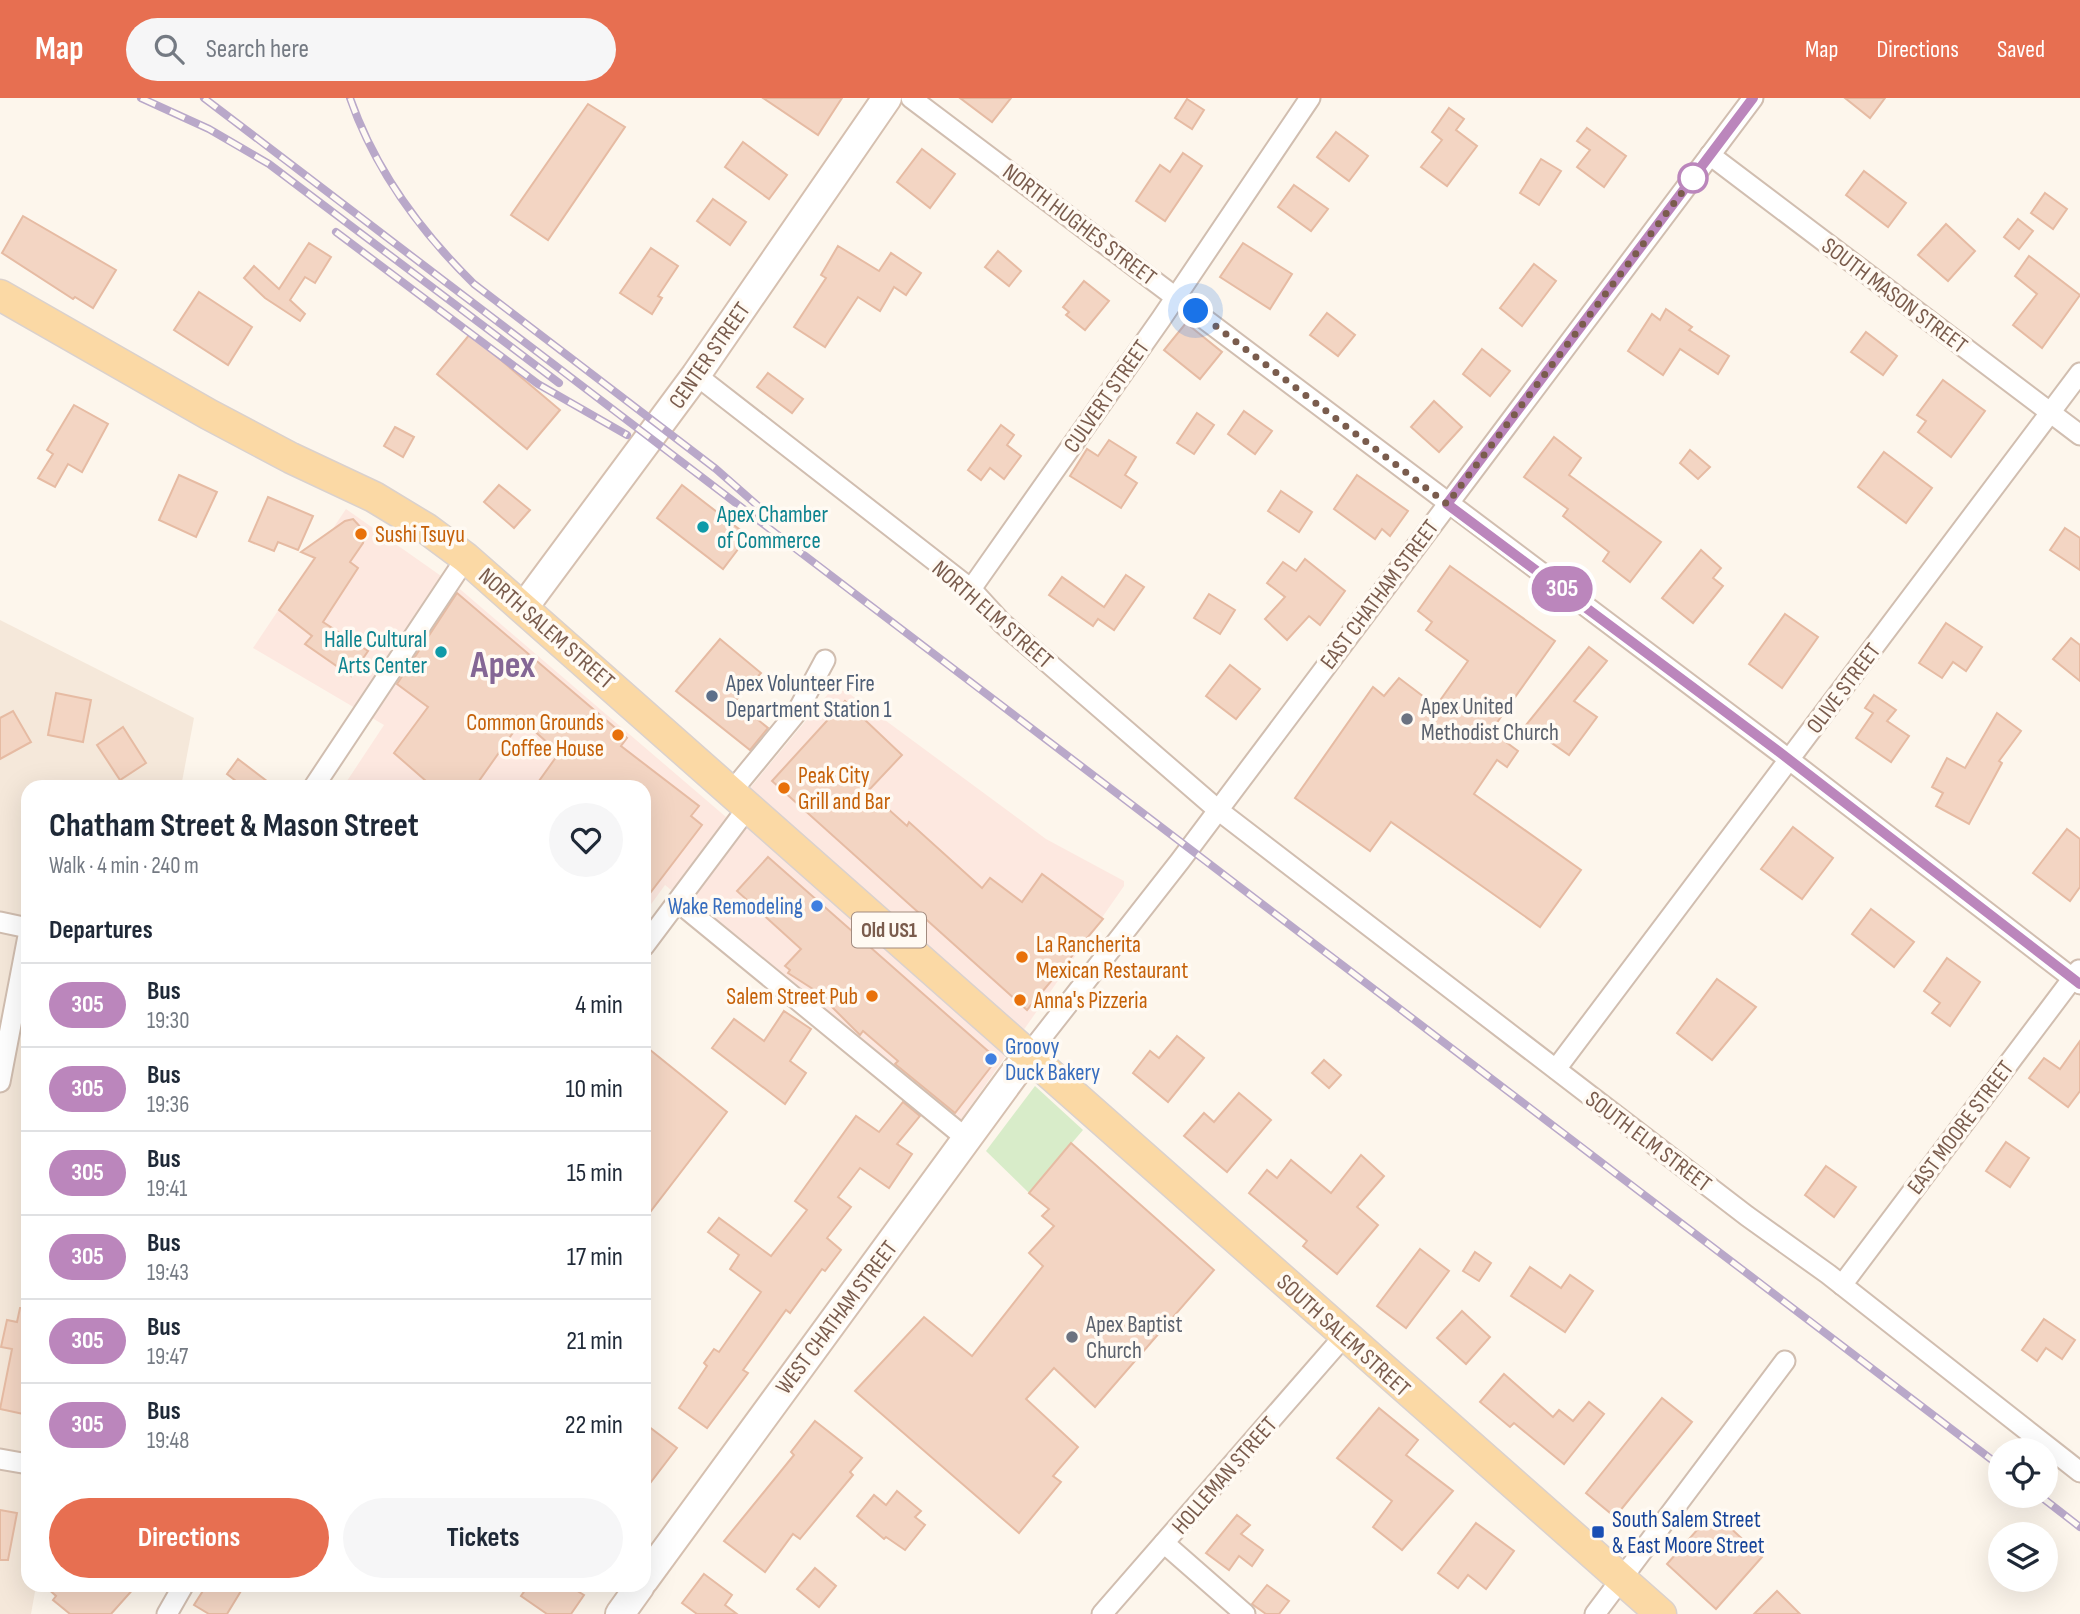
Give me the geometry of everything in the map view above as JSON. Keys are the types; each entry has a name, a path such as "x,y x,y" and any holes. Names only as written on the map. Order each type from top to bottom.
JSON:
{"main road":[{"name":"NORTH SALEM STREET","path":"0,295 230,425 374,497 428,529 524,607 1028,1055"},
{"name":"SOUTH SALEM STREET","path":"1028,1055 1661,1614"}],"street":[{"name":"CENTER STREET","path":"524,607 696,375 887,98"},
{"name":"NORTH HUGHES STREET","path":"911,98 2078,977"},
{"name":"CULVERT STREET","path":"971,589 1310,98"},
{"name":"EAST CHATHAM STREET","path":"1028,1055 1218,810 1753,98"},
{"name":"SOUTH MASON STREET","path":"1710,155 2080,435"},
{"name":"OLIVE STREET","path":"1556,1069 2080,373"},
{"name":"NORTH ELM STREET","path":"696,375 971,589 1002,623 1218,810"},
{"path":"318,780 466,558"},
{"path":"651,937 678,902 797,712 825,660"},
{"name":"SOUTH ELM STREET","path":"1218,810 1842,1285 2080,1472"},
{"path":"678,902 967,1139"},
{"path":"0,922 21,926"},
{"path":"0,1082 21,972"},
{"name":"EAST MOORE STREET","path":"1842,1285 2078,977"},
{"name":"WEST CHATHAM STREET","path":"651,1570 1028,1055"},
{"name":"HOLLEMAN STREET","path":"1102,1614 1345,1335"},
{"path":"1595,1614 1785,1362"},
{"path":"0,1459 21,1463"},
{"path":"1164,1544 1245,1614"},
{"path":"167,1614 180,1592"},
{"path":"620,1614 636,1592"}],"shaded area":[{"path":"346,509 461,590 726,817 833,688 847,692 1046,839 1124,881 1124,886 961,1120 947,1116 665,885 651,904 651,780 348,780 384,725 253,648"},
{"path":"0,620 194,718 182,780 21,780 21,1592 35,1592 31,1614 0,1614"}],"green space":[{"path":"1035,1086 1083,1130 1029,1193 986,1151"}],"building":[{"path":"763,98 842,98 818,135"},
{"path":"960,98 1011,98 992,122"},
{"path":"1845,98 1885,98 1870,118"},
{"path":"1187,99 1204,110 1192,129 1175,118"},
{"path":"588,104 625,127 548,240 511,215"},
{"path":"1449,108 1464,119 1456,130 1477,146 1447,186 1421,167 1442,140 1432,132"},
{"path":"1587,128 1626,156 1604,187 1577,167 1590,150 1577,141"},
{"path":"1336,132 1368,156 1349,181 1317,157"},
{"path":"743,142 787,175 769,199 725,167"},
{"path":"922,149 955,174 930,208 897,182"},
{"path":"1183,153 1202,166 1165,221 1136,201 1160,165 1170,172"},
{"path":"1541,159 1561,171 1539,205 1520,193"},
{"path":"1864,171 1906,203 1888,227 1846,195"},
{"path":"1294,185 1328,209 1311,231 1278,207"},
{"path":"2045,193 2067,209 2053,229 2031,213"},
{"path":"713,199 746,222 730,245 697,221"},
{"path":"23,216 116,270 93,308 75,297 73,299 2,253"},
{"path":"2018,219 2033,231 2019,249 2004,237"},
{"path":"1946,224 1975,251 1948,281 1918,255"},
{"path":"309,243 331,257 315,283 305,277 290,300 305,314 300,321 265,298 244,278 254,266 279,289"},
{"path":"1243,243 1292,274 1270,309 1220,277"},
{"path":"838,246 879,271 891,253 921,273 906,295 894,287 880,311 858,297 825,347 794,327 826,278 821,275"},
{"path":"651,248 678,266 658,296 662,298 652,314 620,293"},
{"path":"998,251 1021,271 1009,286 985,267"},
{"path":"2029,256 2080,295 2042,348 2013,325 2037,294 2015,276"},
{"path":"1534,264 1556,281 1522,326 1500,308"},
{"path":"1084,281 1109,301 1085,330 1066,315 1069,312 1063,307"},
{"path":"199,292 252,327 228,365 174,330"},
{"path":"1666,309 1692,327 1689,330 1729,356 1718,374 1680,349 1663,375 1628,351 1652,314 1660,320"},
{"path":"1327,313 1355,335 1338,356 1310,335"},
{"path":"1186,323 1222,352 1200,379 1164,350"},
{"path":"1866,332 1897,356 1883,375 1851,352"},
{"path":"470,334 560,410 527,449 437,374"},
{"path":"1482,349 1510,371 1490,396 1463,374"},
{"path":"768,373 803,399 792,413 757,387"},
{"path":"1943,380 1985,411 1951,457 1918,432 1926,421 1917,415"},
{"path":"1434,401 1462,427 1439,452 1411,427"},
{"path":"74,405 108,424 82,472 68,464 55,487 38,478 53,454 47,450"},
{"path":"1244,411 1272,431 1255,454 1228,434"},
{"path":"1197,413 1214,425 1194,454 1177,443"},
{"path":"1001,425 1014,435 1007,445 1021,456 1004,479 990,468 981,480 968,470"},
{"path":"395,427 414,437 403,457 384,446"},
{"path":"1554,437 1581,458 1569,475 1661,542 1630,582 1603,561 1609,552 1563,516 1568,509 1524,477"},
{"path":"1109,440 1136,457 1125,475 1137,483 1121,508 1070,476 1087,449 1098,456"},
{"path":"1690,450 1710,467 1698,479 1680,463"},
{"path":"1884,452 1932,488 1906,523 1858,487"},
{"path":"179,475 217,492 196,537 159,520"},
{"path":"1357,475 1408,511 1390,536 1382,529 1375,539 1334,509"},
{"path":"499,485 530,510 514,528 484,502"},
{"name":"Apex Chamber of Commerce","path":"682,485 748,536 723,569 657,518"},
{"path":"1281,491 1312,512 1299,532 1268,511"},
{"path":"268,497 313,516 298,550 278,542 274,551 249,541"},
{"path":"353,519 365,532 363,543 350,562 358,568 323,622 368,651 351,676 305,644 312,636 279,610 315,558 301,552 345,521"},
{"path":"2065,528 2080,538 2080,570 2050,550"},
{"path":"1701,550 1721,568 1713,578 1723,586 1693,623 1662,598"},
{"path":"1305,559 1345,591 1320,625 1309,616 1287,640 1265,619 1285,597 1267,583 1283,562 1296,571"},
{"path":"1450,566 1555,641 1491,731 1518,751 1507,767 1497,760 1474,794 1581,870 1540,927 1391,822 1370,851 1295,798 1373,687 1384,696 1399,678 1436,706 1468,661 1426,630 1432,622 1418,611"},
{"path":"1126,575 1144,587 1114,630 1098,619 1093,626 1049,595 1062,577 1104,607"},
{"path":"457,593 627,738 621,746 699,806 691,816 702,825 651,892 651,780 540,780 559,753 522,720 480,780 425,780 394,753 428,707 397,684"},
{"path":"1209,594 1235,610 1220,634 1194,618"},
{"path":"1785,614 1818,637 1782,688 1749,664"},
{"path":"1946,623 1982,647 1966,671 1953,662 1942,678 1919,663"},
{"path":"2071,638 2080,645 2080,681 2053,659"},
{"name":"Apex Volunteer Fire Department Station 1","path":"720,639 761,673 735,701 768,728 750,750 676,691"},
{"path":"1589,647 1607,661 1574,701 1597,717 1569,755 1526,725"},
{"path":"1230,665 1260,689 1236,719 1206,696"},
{"path":"56,693 91,700 83,742 48,735"},
{"path":"1874,695 1896,710 1887,721 1909,736 1891,762 1856,738 1873,713 1865,708"},
{"path":"845,701 902,755 868,791 907,826 909,822 982,888 990,878 1022,902 1042,874 1103,919 1027,1010 772,781"},
{"path":"13,711 31,742 0,759 0,718"},
{"path":"1997,713 2021,731 1999,761 2002,763 1969,824 1936,806 1943,793 1932,787 1947,758 1965,768"},
{"path":"123,727 146,763 120,780 97,745"},
{"path":"238,759 266,780 235,780 227,774"},
{"path":"1793,827 1833,858 1802,899 1761,869"},
{"path":"2067,829 2080,839 2080,887 2070,901 2033,873"},
{"path":"768,857 997,1059 955,1113 895,1064 898,1061 863,1031 860,1035 816,991 788,973 790,970 785,966 801,949 737,891"},
{"path":"1871,909 1914,942 1894,967 1852,934"},
{"path":"1947,958 1980,982 1950,1026 1932,1013 1940,1003 1924,991"},
{"path":"1717,979 1756,1007 1712,1060 1677,1033"},
{"path":"784,1011 811,1029 790,1061 806,1073 785,1104 712,1048 734,1019 764,1041"},
{"path":"1177,1036 1204,1058 1168,1102 1133,1073 1150,1051 1159,1058"},
{"path":"2080,1041 2080,1091 2068,1107 2029,1078 2044,1058 2060,1069"},
{"path":"651,1051 727,1112 651,1211"},
{"path":"1324,1060 1341,1075 1329,1088 1312,1073"},
{"path":"1239,1093 1271,1120 1227,1172 1184,1136 1204,1113 1214,1122"},
{"path":"903,1102 920,1116 897,1144 912,1154 889,1188 860,1168 838,1197 851,1207 827,1238 841,1250 825,1271 822,1269 790,1313 786,1310 743,1370 748,1373 707,1428 679,1408 707,1366 704,1363 714,1349 719,1352 761,1292 730,1269 739,1255 708,1232 719,1218 771,1256 807,1210 795,1201 856,1116 879,1132"},
{"path":"2006,1142 2029,1158 2010,1187 1986,1171"},
{"name":"Apex Baptist Church","path":"1071,1143 1214,1270 1095,1407 1054,1368 1026,1399 1078,1447 1053,1476 1061,1482 1019,1533 855,1391 924,1317 972,1356 1043,1266 1029,1253 1054,1226 1042,1216 1049,1209 1029,1193"},
{"path":"1361,1155 1384,1176 1357,1207 1378,1225 1337,1274 1303,1246 1307,1241 1249,1193 1267,1170 1277,1178 1291,1160 1331,1193"},
{"path":"1826,1166 1856,1187 1834,1217 1805,1195"},
{"path":"1420,1249 1449,1271 1406,1328 1377,1306"},
{"path":"1475,1252 1491,1263 1479,1281 1463,1271"},
{"path":"1530,1267 1561,1288 1570,1275 1593,1291 1565,1332 1511,1296"},
{"path":"21,1308 21,1414 0,1409 12,1349 1,1347 7,1320 17,1322"},
{"path":"1462,1311 1490,1337 1466,1364 1437,1338"},
{"path":"2044,1319 2075,1340 2062,1359 2046,1348 2037,1361 2022,1350"},
{"path":"1504,1374 1553,1417 1559,1410 1573,1421 1589,1402 1604,1414 1564,1464 1514,1423 1510,1427 1480,1402"},
{"path":"1662,1398 1692,1422 1615,1517 1586,1493"},
{"path":"1379,1408 1418,1440 1406,1455 1453,1491 1402,1550 1373,1527 1392,1501 1337,1458"},
{"path":"815,1421 862,1458 850,1472 853,1475 800,1539 793,1534 765,1572 724,1541 794,1455 791,1452"},
{"path":"651,1428 677,1448 651,1482"},
{"path":"897,1491 921,1511 915,1517 925,1525 905,1550 886,1537 884,1539 857,1516 874,1495 886,1505"},
{"path":"0,1510 17,1513 8,1560 0,1560"},
{"path":"1713,1512 1762,1557 1716,1609 1667,1564"},
{"path":"1237,1515 1250,1525 1241,1534 1263,1550 1252,1566 1239,1556 1229,1570 1206,1553"},
{"path":"1476,1523 1514,1551 1486,1589 1468,1575 1458,1588 1438,1573"},
{"path":"815,1568 836,1586 819,1607 797,1589"},
{"path":"704,1574 732,1595 725,1605 737,1614 697,1614 682,1603"},
{"path":"1267,1585 1289,1601 1279,1614 1266,1614 1252,1604"},
{"path":"1777,1591 1800,1614 1754,1614"},
{"path":"52,1592 131,1592 111,1614 70,1614 53,1600 56,1596"},
{"path":"202,1592 240,1592 227,1614 209,1614 194,1605"},
{"path":"524,1592 579,1592 584,1595 571,1614 547,1614 521,1596"}],"railway":[{"path":"141,98 209,129 269,164 559,383"},
{"path":"204,98 1988,1457"},
{"path":"350,98 386,175 418,221 454,264 474,284 716,469 758,506"},
{"path":"336,232 538,384 627,435"},
{"path":"2055,1508 2080,1527"}],"bus line":[{"name":"305","path":"1753,98 1447,504 1778,751 2080,984"}],"place":[{"name":"Apex Chamber of Commerce","path":"703,527"},
{"name":"Sushi Tsuyu","path":"361,534"},
{"name":"Halle Cultural Arts Center","path":"441,652"},
{"name":"Apex Volunteer Fire Department Station 1","path":"712,696"},
{"name":"Apex United Methodist Church","path":"1407,719"},
{"name":"Common Grounds Coffee House","path":"618,735"},
{"name":"Peak City Grill and Bar","path":"784,788"},
{"name":"Wake Remodeling","path":"817,906"},
{"name":"La Rancherita Mexican Restaurant","path":"1022,957"},
{"name":"Salem Street Pub","path":"872,996"},
{"name":"Anna's Pizzeria","path":"1020,1000"},
{"name":"Groovy Duck Bakery","path":"991,1059"},
{"name":"Apex Baptist Church","path":"1072,1337"},
{"name":"South Salem Street & East Moore Street","path":"1598,1532"}],"district":[{"name":"Apex","path":"503,664"}],"route":[{"path":"1196,311 1447,504 1693,178"}]}
